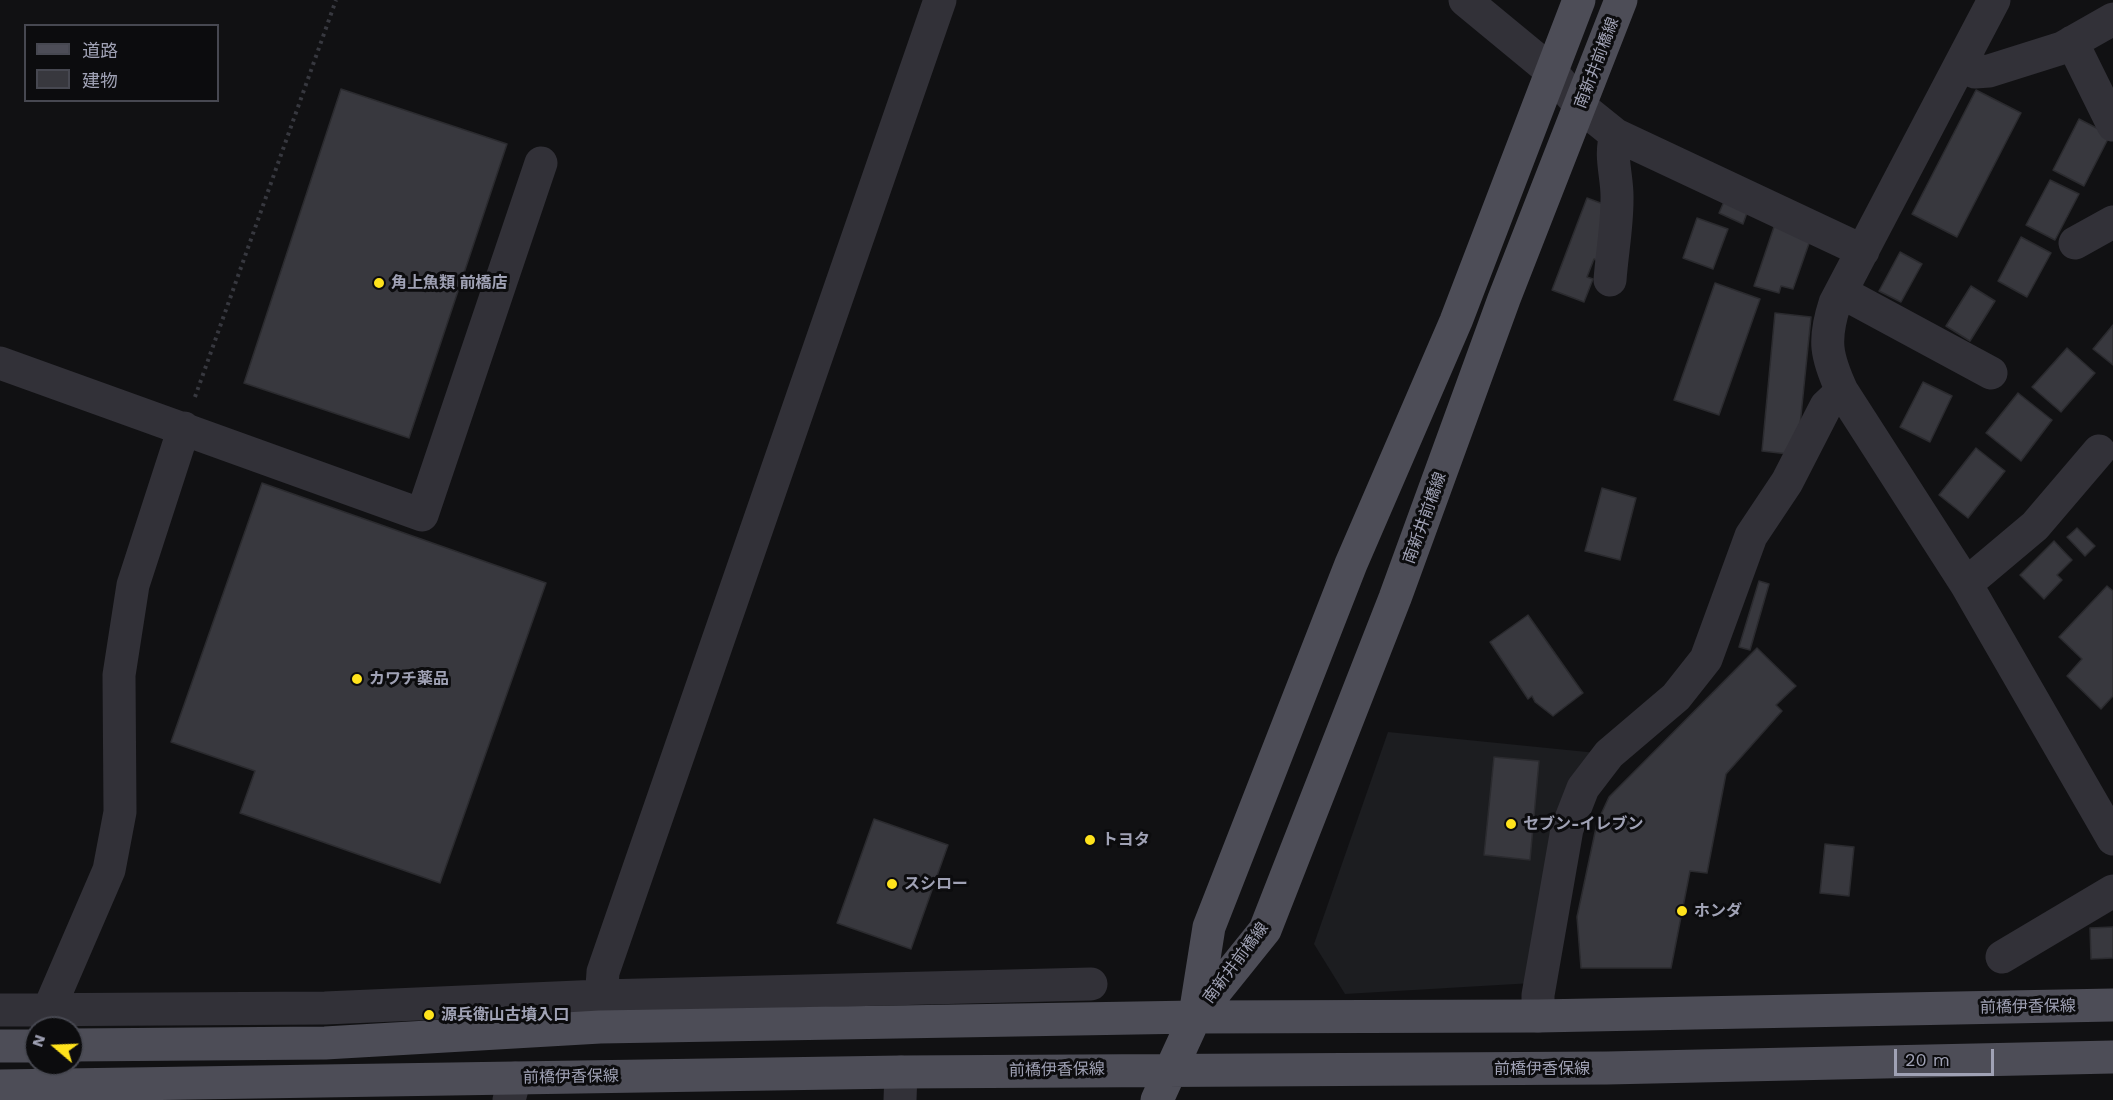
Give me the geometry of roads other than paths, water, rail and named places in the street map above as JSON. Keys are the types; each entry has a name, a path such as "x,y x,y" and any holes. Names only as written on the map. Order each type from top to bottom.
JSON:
{"main road":[{"name":"南新井前橋線","path":"1195,1017 1209,927 1351,564 1456,321 1579,0"},
{"name":"南新井前橋線","path":"1156,1100 1195,1017 1265,930 1395,598 1504,299 1621,0"},
{"name":"前橋伊香保線","path":"84,1045 325,1043 601,1012 761,1024 1195,1017 1539,1016 2113,1005"},
{"path":"0,1046 24,1046"},
{"name":"前橋伊香保線","path":"0,1086 137,1092 901,1086 1170,1069 1607,1068 2113,1058"}],"street":[{"path":"601,1012 603,972 940,0"},
{"path":"1465,0 1551,71 1581,105 1616,135 1863,251"},
{"path":"1994,0 1841,292 1827,327 1826,342 1830,365 1842,391 1966,584 2113,839"},
{"path":"1960,65 1975,72 1989,71 2072,42 2113,19"},
{"path":"2072,42 2113,125"},
{"path":"1610,280 1617,226 1617,196 1612,147 1616,135"},
{"path":"0,363 422,515 541,163"},
{"path":"2075,243 2113,222"},
{"path":"1841,292 1991,374"},
{"path":"1539,1016 1538,995 1567,829 1583,788 1609,754 1676,697 1706,659 1751,536 1787,482 1826,406 1842,391"},
{"path":"49,1016 109,870 120,812 119,675 133,585 184,428"},
{"path":"1966,584 2035,526 2099,451"},
{"path":"2002,957 2113,891"},
{"path":"84,1017 325,1008 601,1012 762,992 1091,984"},
{"path":"964,987 966,1021"},
{"path":"761,1024 762,992"},
{"path":"325,1008 325,1043"},
{"path":"0,1010 36,1016"}],"place":[{"name":"角上魚類 前橋店","path":"379,283"},
{"name":"カワチ薬品","path":"357,679"},
{"name":"セブン-イレブン","path":"1511,824"},
{"name":"トヨタ","path":"1090,840"},
{"name":"スシロー","path":"892,884"},
{"name":"ホンダ","path":"1682,911"},
{"name":"源兵衛山古墳入口","path":"429,1015"}]}
